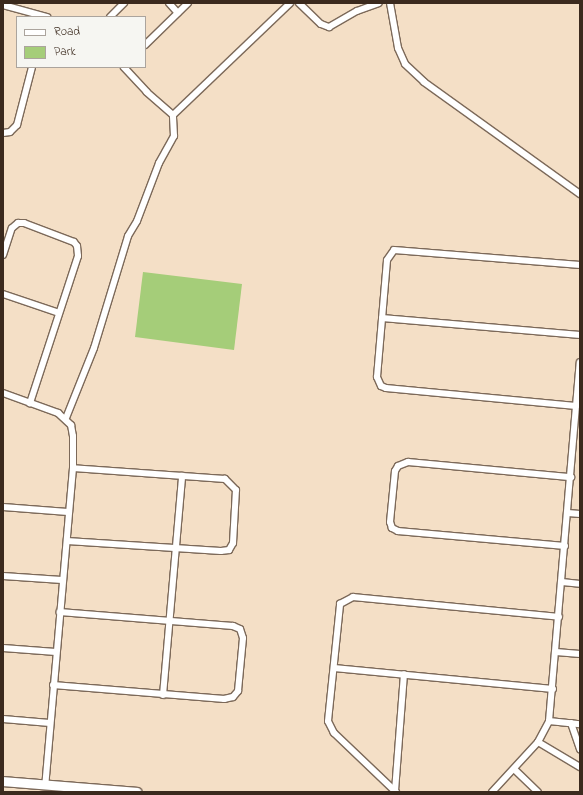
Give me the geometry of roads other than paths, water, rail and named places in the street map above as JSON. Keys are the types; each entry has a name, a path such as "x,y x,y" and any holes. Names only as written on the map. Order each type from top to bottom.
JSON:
{"street":[{"path":"111,16 124,3"},
{"path":"169,3 178,13"},
{"path":"146,44 188,3"},
{"path":"173,115 290,3"},
{"path":"299,3 321,24 329,27 357,11 378,3"},
{"path":"390,3 398,48 405,64 424,82 580,194"},
{"path":"3,5 42,16"},
{"path":"3,134 10,132 17,125 32,68"},
{"path":"45,785 73,468 73,436 66,418 94,348 128,236 137,221 159,163 174,136 173,115 147,92 125,68"},
{"path":"3,255 12,228 18,223 24,223 74,242 77,246 78,256 30,403"},
{"path":"576,406 381,386 377,377 386,260 394,250 472,254 580,265"},
{"path":"3,294 60,313"},
{"path":"382,318 580,335"},
{"path":"492,792 538,742 549,721 566,546 571,477 577,436 576,406 580,362"},
{"path":"3,394 30,403 66,418"},
{"path":"566,546 398,531 392,528 390,522 395,471 398,466 408,462 571,477"},
{"path":"67,541 221,551 229,550 233,543 236,490 231,483 225,479 73,468"},
{"path":"163,695 168,622 182,476"},
{"path":"3,507 68,512"},
{"path":"568,513 580,514"},
{"path":"3,576 62,580"},
{"path":"562,582 580,584"},
{"path":"396,791 331,728 328,717 334,668 338,609 346,600 353,598 559,617"},
{"path":"54,685 224,699 232,697 238,691 243,638 240,629 232,626 168,622 60,612"},
{"path":"3,648 56,652"},
{"path":"556,652 580,654"},
{"path":"334,668 553,689"},
{"path":"396,791 404,674"},
{"path":"3,719 50,723"},
{"path":"549,721 580,724"},
{"path":"571,723 580,749"},
{"path":"538,742 580,767"},
{"path":"514,769 538,792"},
{"path":"3,781 137,792"}]}
